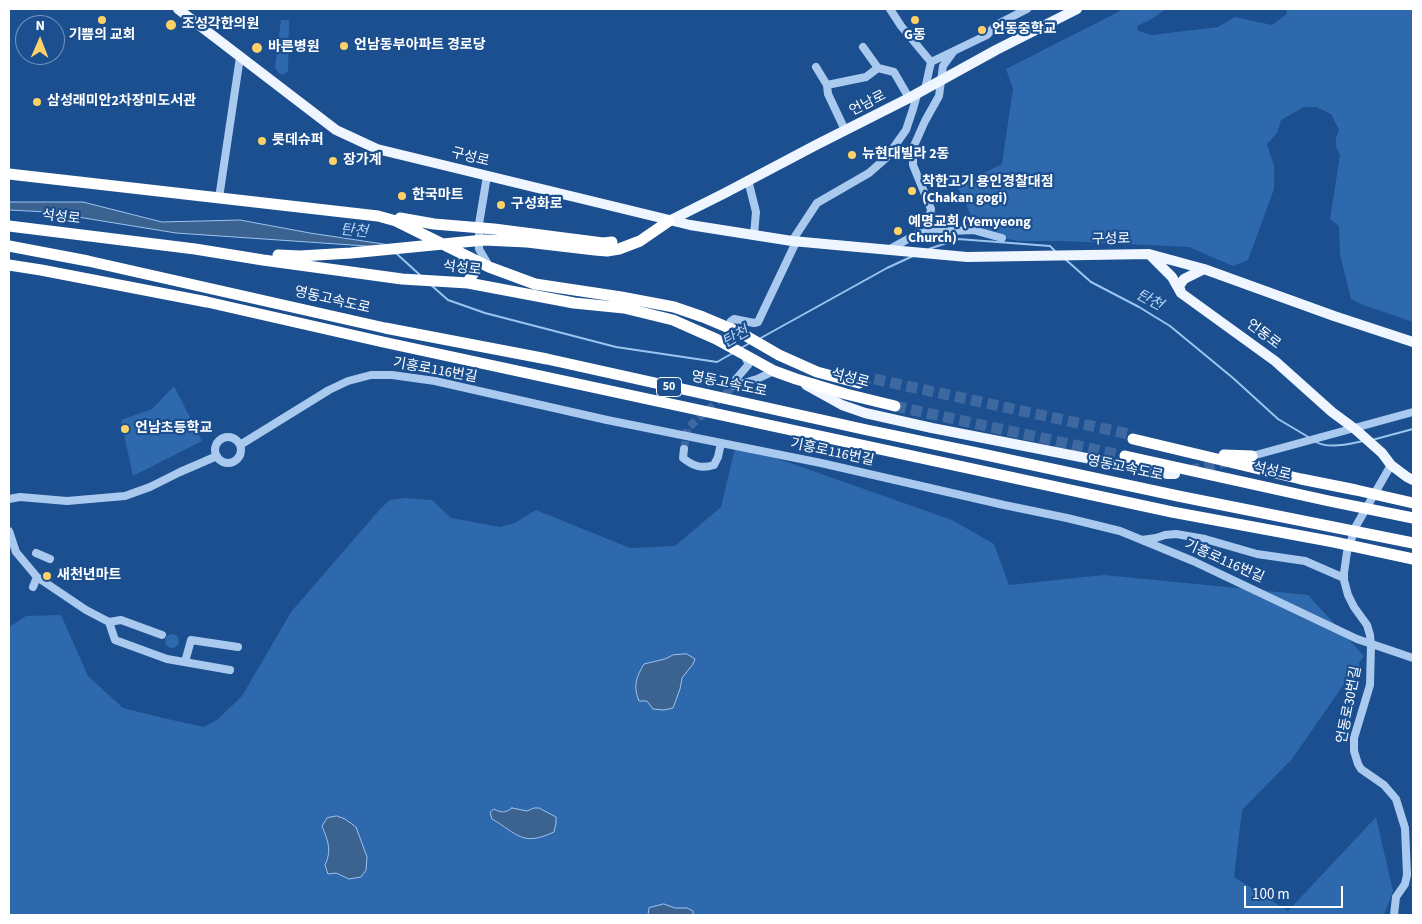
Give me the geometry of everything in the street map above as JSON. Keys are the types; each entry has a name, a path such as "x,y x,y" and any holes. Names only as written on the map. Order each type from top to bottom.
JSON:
{"highway":[{"name":"석성로","path":"9,174 378,216 396,221 489,267 535,284 674,307 740,333 779,355 817,372 859,383"},
{"path":"378,216 603,243 627,239 669,221"},
{"path":"195,249 228,248 266,255 300,256 484,240 527,242 595,250 619,249 640,241 669,221"},
{"name":"석성로","path":"9,226 195,249 402,279 468,283 574,303 624,308 673,320 722,343 770,369 796,379 895,406"},
{"name":"영동고속도로","path":"9,246 88,261 385,328 556,361 1178,496 1413,543"},
{"path":"451,248 472,266 475,271 468,283"},
{"name":"영동고속도로","path":"9,265 207,302 713,414 1172,512 1413,559"},
{"name":"석성로","path":"1252,456 1227,455 1133,437 1300,479 1413,503"},
{"name":"석성로","path":"1125,456 1413,518"}],"main road":[{"name":"구성로","path":"178,9 336,130 377,149 669,221 794,242 967,257 1149,254 1204,269 1334,316 1413,342"},
{"name":"언남로","path":"669,221 917,94 996,50 1077,9"},
{"name":"언동로","path":"1149,254 1172,277 1181,293 1275,361 1332,412 1359,432 1391,465"},
{"path":"1181,293 1180,286 1184,279 1204,269"},
{"path":"796,379 842,405 865,413 932,428 1174,474"},
{"path":"1391,465 1413,480"}],"street":[{"path":"890,9 901,26 931,62"},
{"path":"728,328 731,321 734,320 758,322 794,242 816,203 869,173 886,158 906,130 917,94 931,62 987,35 996,26 1027,9"},
{"path":"863,48 878,68 894,72 917,94"},
{"path":"927,232 931,209 914,166 913,148 939,96 943,66 954,51"},
{"path":"219,198 240,57"},
{"path":"816,67 828,85 828,94 845,130"},
{"path":"828,85 866,77 878,68"},
{"path":"486,176 479,228 479,249 489,267"},
{"path":"748,180 756,212 754,235"},
{"path":"886,250 917,234 927,232 973,230 1002,238"},
{"path":"746,359 749,364 736,379 734,386 757,379 770,369"},
{"name":"기흥로116번길","path":"240,445 329,390 348,381 371,375 392,375 435,381 607,420 821,463 1120,531 1193,561 1357,639 1413,658"},
{"path":"1252,456 1330,435 1359,432 1413,412"},
{"path":"222,438 234,438 240,445 240,453 235,460 226,462 217,456 215,448 222,438"},
{"path":"684,449 683,458 690,464 706,468 714,466 721,443"},
{"path":"9,499 68,501 125,496 150,487 217,456"},
{"name":"언동로30번길","path":"1391,465 1356,526 1347,552 1344,578 1348,595 1366,625 1371,645 1370,685 1354,738 1354,751 1361,769 1384,785 1396,799 1405,828 1407,875 1405,884 1396,897 1394,915"},
{"path":"9,530 16,552 37,577 86,610 109,622 121,620 162,635"},
{"path":"1170,552 1166,548 1164,540 1166,537 1176,534"},
{"path":"1142,540 1176,534 1204,539 1257,554 1305,561 1344,578"},
{"path":"36,553 50,559"},
{"path":"33,588 37,577"},
{"path":"109,622 115,640 167,659 230,670"},
{"path":"185,662 191,640 238,647"}],"shaded area":[{"path":"1124,9 1166,9 1137,26 1138,31 1152,35 1218,27 1235,17 1272,25 1287,14 1286,9 1413,9 1413,322 1351,299 1340,255 1339,226 1330,219 1340,155 1336,147 1336,138 1339,130 1331,114 1316,107 1304,107 1281,120 1277,133 1267,144 1274,166 1274,189 1248,260 1233,266 1189,247 1063,241 1019,241 973,230 970,213 957,186 1002,164 1013,89 1006,69"},
{"path":"281,20 289,20 288,71 282,75 275,68"},
{"name":"탄천","path":"9,202 83,202 162,222 240,220 390,245 398,255 381,247 176,233 47,212 9,210"},
{"path":"174,386 202,441 133,476 121,420 152,409"},
{"path":"736,444 952,520 994,544 1009,585 1104,575 1308,595 1364,656 1359,663 1360,672 1351,674 1292,759 1242,810 1234,877 1288,911 1376,817 1393,891 1384,915 9,915 9,627 26,616 61,615 88,676 123,708 204,727 218,719 242,696 291,612 390,500 406,498 432,500 451,518 500,527 515,523 536,510 630,548 675,546 721,507"},
{"path":"169,634 175,634 179,641 175,648 169,648 165,644 165,638"},
{"path":"687,654 695,659 682,678 673,708 664,710 653,709 647,701 639,701 636,682 644,664 673,655"},
{"path":"512,808 527,811 539,808 556,817 554,832 534,838 521,837 492,819 490,812 494,809 503,812"},
{"path":"337,816 356,827 367,857 366,870 361,877 349,879 336,873 328,874 325,865 328,846 322,826 327,818"},
{"path":"664,904 675,908 687,908 693,911 693,915 648,915 649,908"}],"waterway":[{"name":"탄천","path":"929,249 958,239 1050,246 1055,251"},
{"name":"탄천","path":"398,255 420,275"},
{"name":"탄천","path":"759,339 887,268 913,256"},
{"name":"탄천","path":"1065,259 1091,282 1139,307 1170,326 1233,378 1278,419 1310,438"},
{"name":"탄천","path":"431,285 448,300 485,313 616,347 717,362 733,353"},
{"name":"탄천","path":"741,348 750,343"},
{"name":"탄천","path":"1372,440 1413,429"},
{"name":"탄천","path":"1316,442 1332,446 1363,441"}],"tunnel":[{"path":"859,383 870,378 1133,435"},
{"path":"684,449 687,429 734,386"},
{"path":"895,406 1125,456"},
{"path":"1190,470 1227,462"}],"place":[{"name":"기쁨의 교회","path":"102,20"},
{"name":"G동","path":"915,20"},
{"name":"조성각한의원","path":"171,25"},
{"name":"언동중학교","path":"982,30"},
{"name":"언남동부아파트 경로당","path":"344,46"},
{"name":"바른병원","path":"257,48"},
{"name":"삼성래미안2차장미도서관","path":"37,102"},
{"name":"롯데슈퍼","path":"262,141"},
{"name":"뉴현대빌라 2동","path":"852,155"},
{"name":"장가계","path":"333,161"},
{"name":"착한고기 용인경찰대점 (Chakan gogi)","path":"912,191"},
{"name":"한국마트","path":"402,196"},
{"name":"구성화로","path":"501,205"},
{"name":"예명교회 (Yemyeong Church)","path":"898,231"},
{"name":"언남초등학교","path":"125,429"},
{"name":"새천년마트","path":"47,576"}]}
